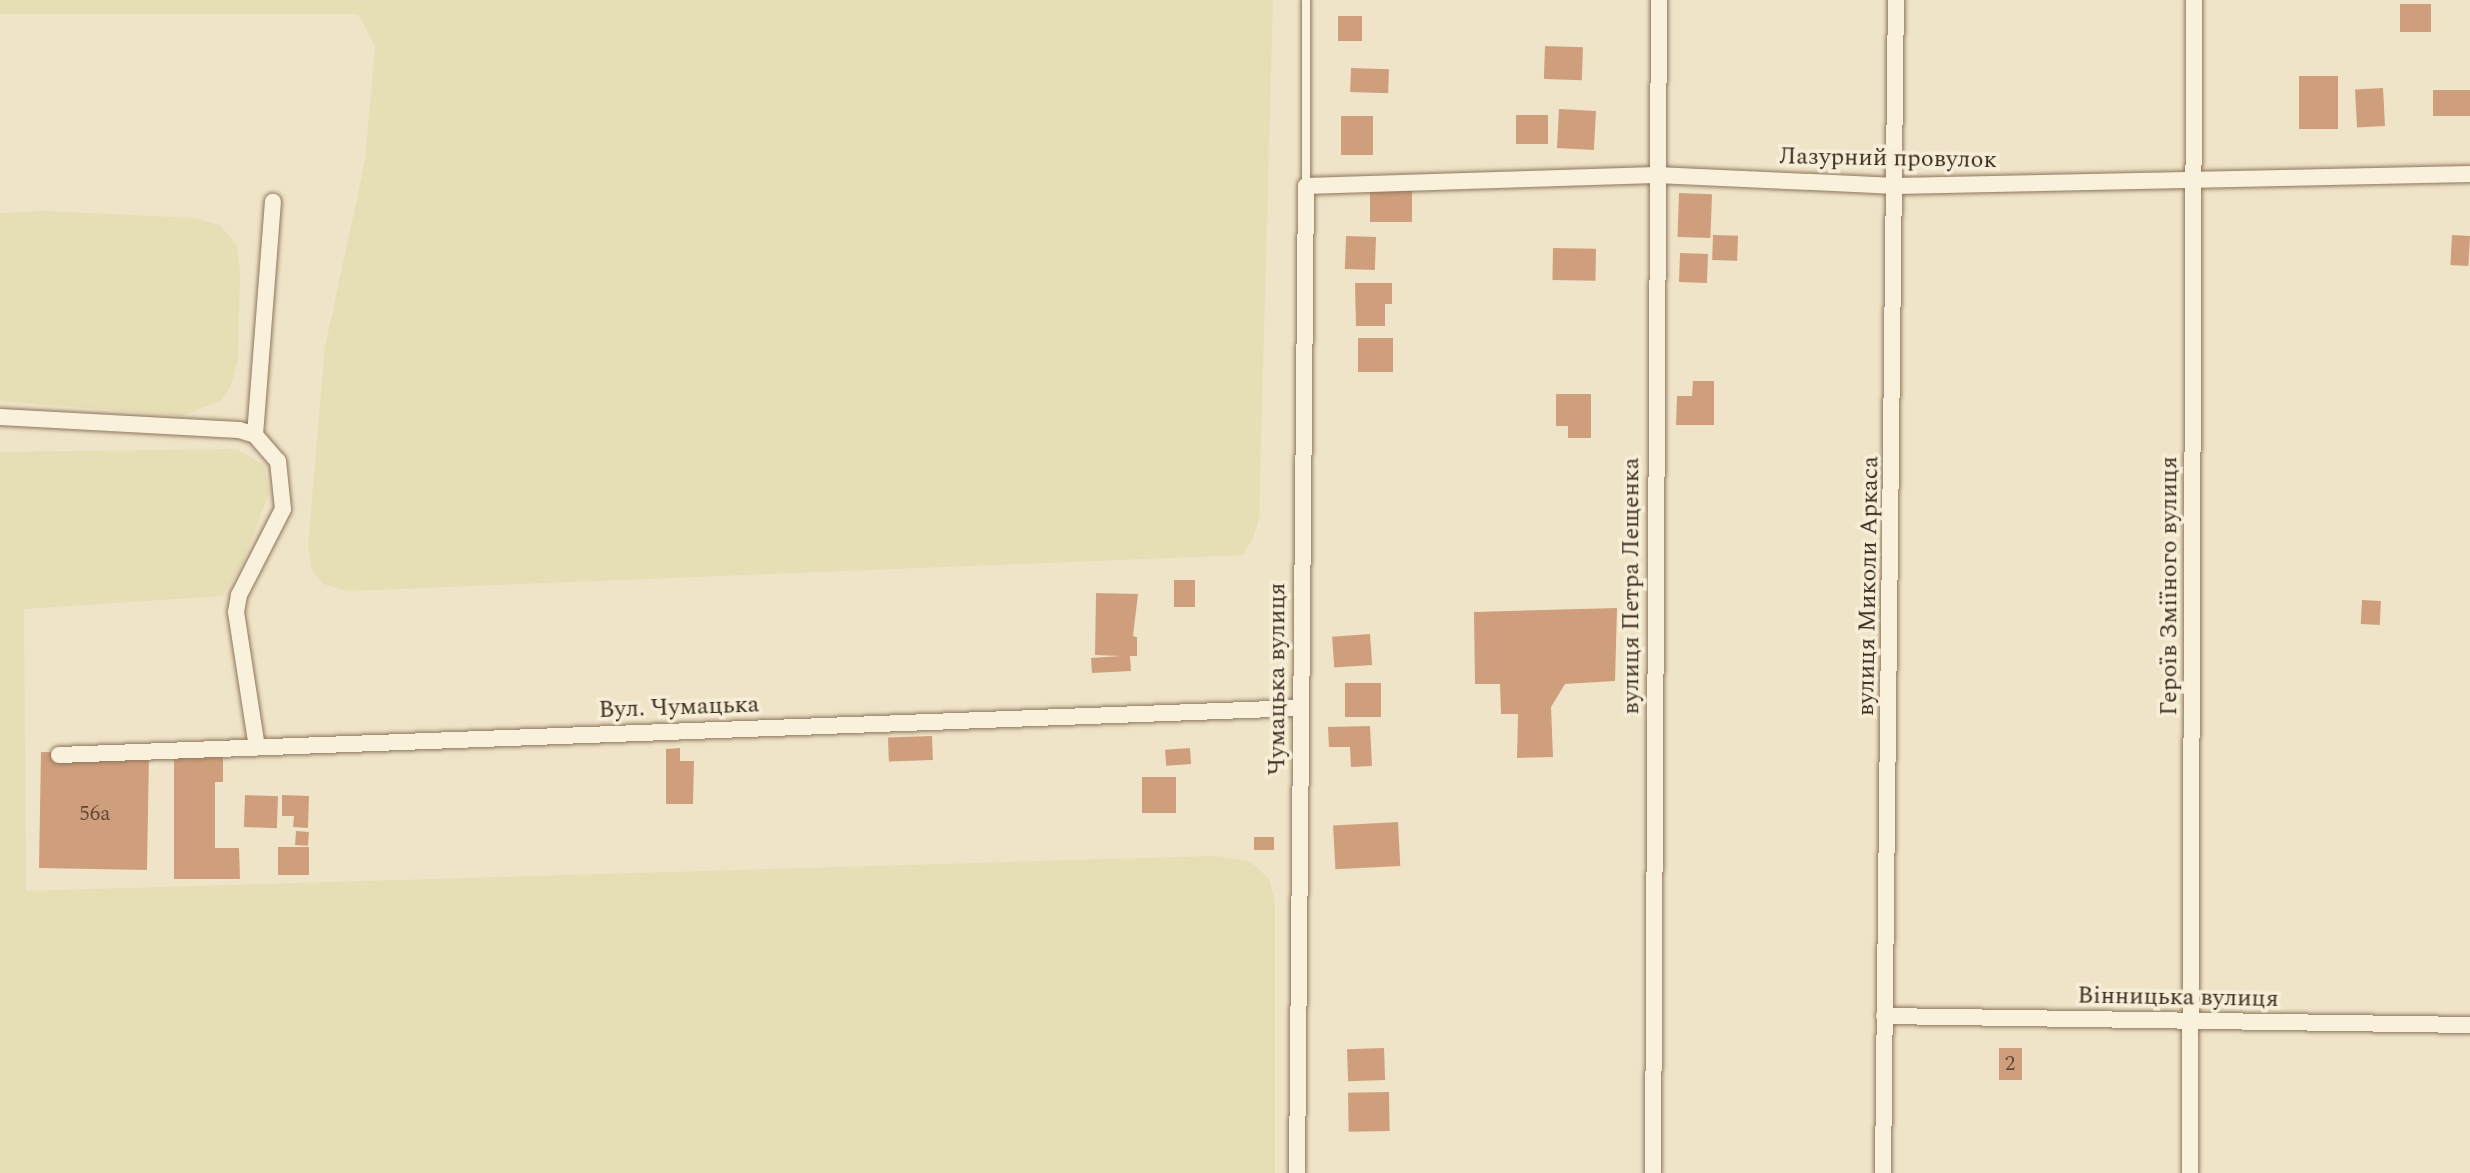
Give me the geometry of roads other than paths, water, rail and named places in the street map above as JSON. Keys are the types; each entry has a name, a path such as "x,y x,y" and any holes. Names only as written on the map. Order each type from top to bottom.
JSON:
{"street":[{"name":"вулиця Петра Лещенка","path":"1653,1173 1658,0"},
{"name":"вулиця Миколи Аркаса","path":"1883,1173 1896,0"},
{"name":"Героїв Зміїного вулиця","path":"2190,1173 2194,0"},
{"name":"Лазурний провулок","path":"1306,186 1657,175 1896,186 2194,182 2470,174"},
{"name":"Чумацька вулиця","path":"1297,1173 1306,186"},
{"path":"255,435 273,202"},
{"path":"0,417 239,430 255,435 278,461 283,509 239,595 236,612 257,747"},
{"name":"Вул. Чумацька","path":"59,755 1301,708"},
{"name":"Вінницька вулиця","path":"1884,1016 2470,1025"}],"lane":[{"path":"1306,0 1306,186"}]}
